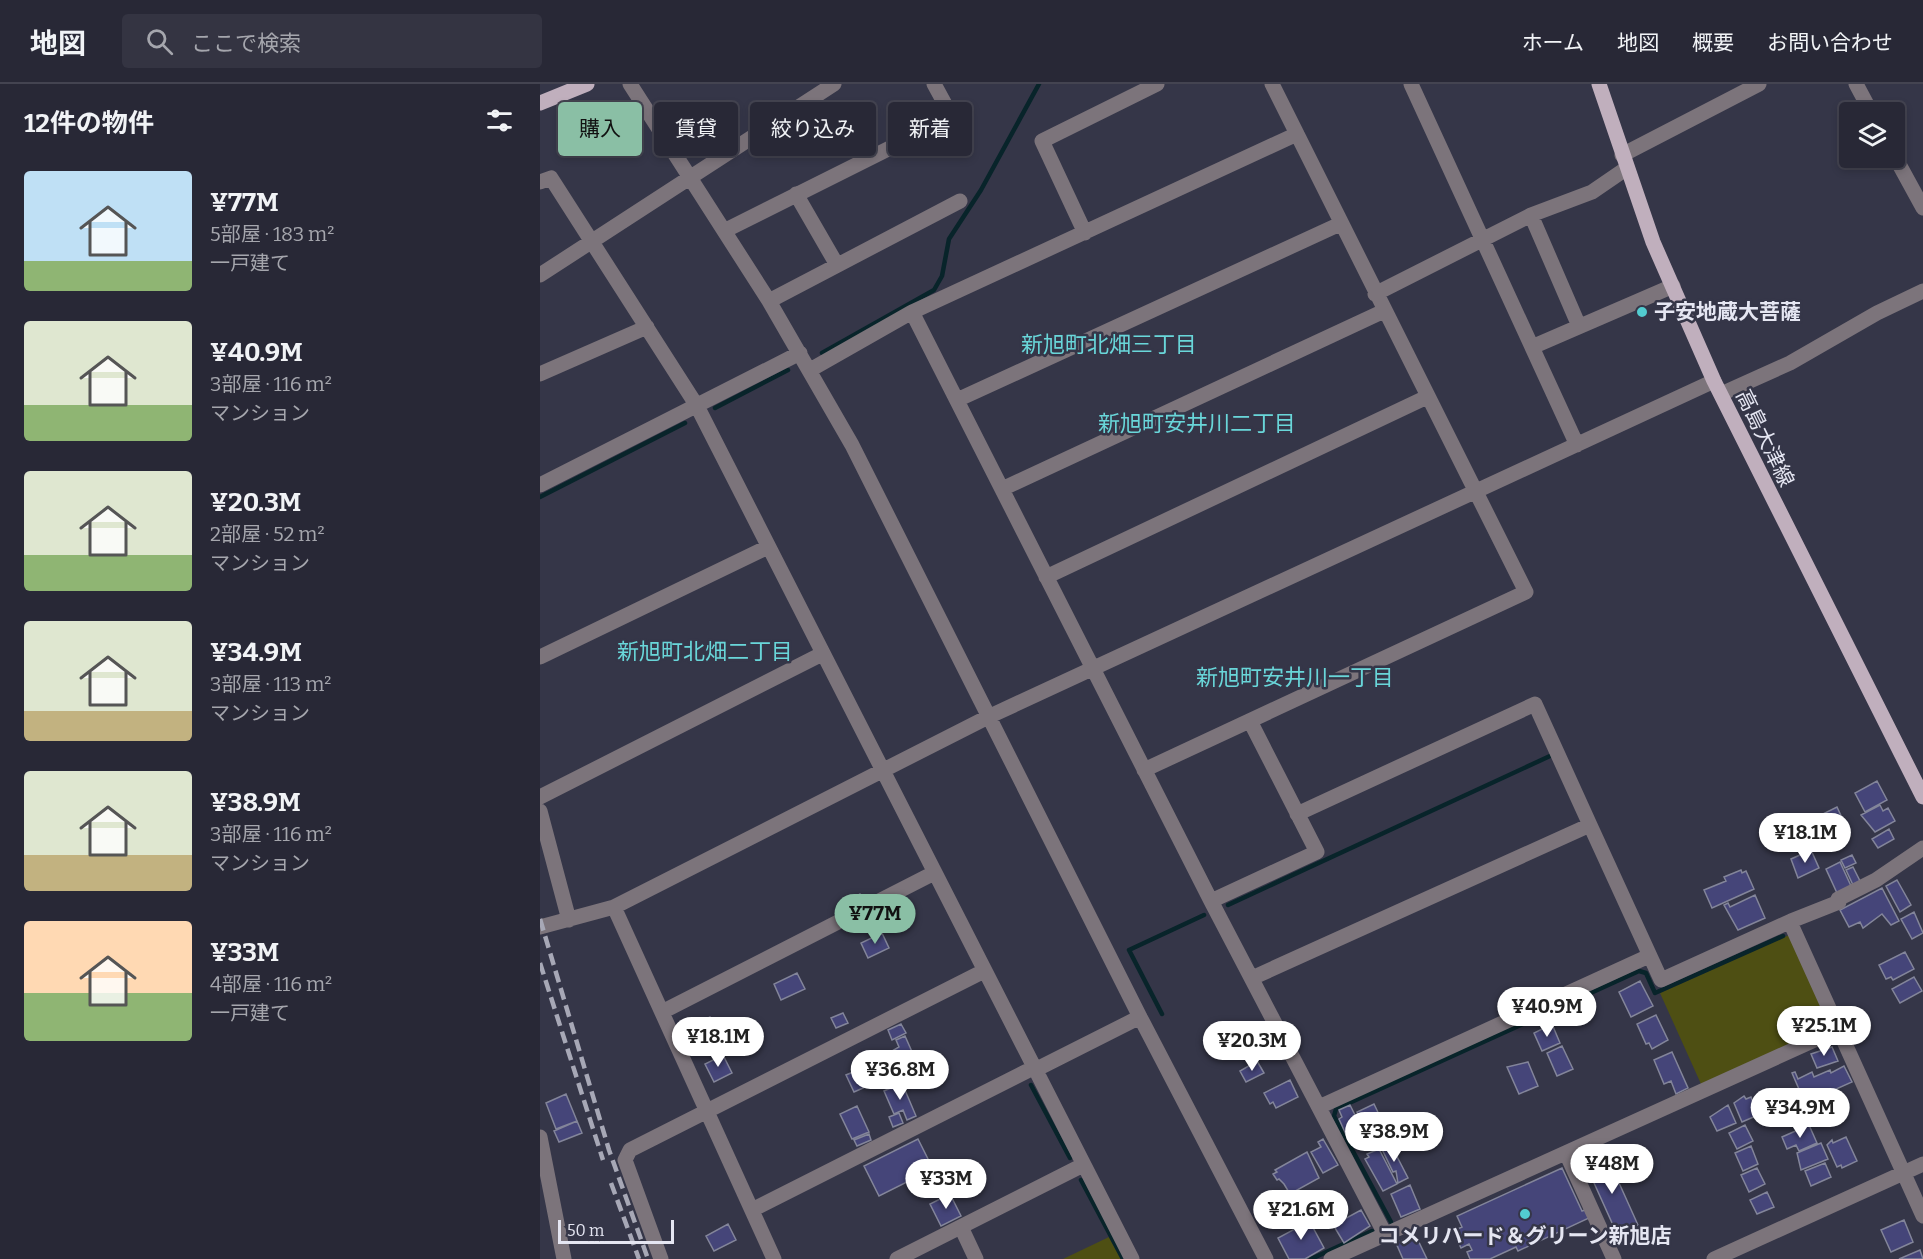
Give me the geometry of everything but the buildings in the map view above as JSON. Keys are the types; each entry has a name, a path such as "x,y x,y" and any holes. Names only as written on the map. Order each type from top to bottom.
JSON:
{"main road":[{"path":"540,103 586,84"},
{"name":"高島大津線","path":"1599,84 1653,242 1718,388 1923,797"}],"street":[{"path":"630,84 769,301 852,445 1140,1017 1266,1259"},
{"path":"540,275 834,84"},
{"path":"724,231 952,117 934,84"},
{"path":"1085,233 1042,141 1157,84"},
{"path":"1144,770 1526,592 1272,84"},
{"path":"1411,84 1577,445"},
{"path":"1375,294 1531,215 1592,192 1624,162 1759,84"},
{"path":"1856,84 1866,102"},
{"path":"810,370 912,312 1297,134"},
{"path":"1901,168 1923,208"},
{"path":"540,183 551,178 697,406 1132,1259"},
{"path":"796,194 837,265"},
{"path":"769,301 960,201"},
{"path":"1531,215 1579,326"},
{"path":"957,400 1340,224"},
{"path":"1532,347 1673,286"},
{"path":"540,927 614,907 988,717 1577,445 1718,388 1790,363 1877,313 1923,291"},
{"path":"1002,489 1384,311"},
{"path":"912,312 1211,901 1385,1234"},
{"path":"540,374 647,327"},
{"path":"540,485 800,353"},
{"path":"1046,577 1427,397"},
{"path":"540,657 768,547"},
{"path":"540,797 822,654"},
{"path":"1298,814 1535,704 1661,980 1839,902 1838,899 1876,880 1923,848"},
{"path":"1211,901 1317,852 1250,721"},
{"path":"540,811 569,920"},
{"path":"1252,978 1590,825"},
{"path":"662,1012 934,873"},
{"path":"614,907 774,1259"},
{"path":"1790,922 1923,1216"},
{"path":"1319,1107 1649,956"},
{"path":"662,1259 625,1160 630,1150 984,971"},
{"path":"752,1210 1140,1017"},
{"path":"1331,1259 1839,1029"},
{"path":"540,1137 546,1204 564,1259"},
{"path":"1566,1153 1614,1259"},
{"path":"1714,1259 1923,1164"},
{"path":"897,1259 1083,1165"},
{"path":"962,1227 976,1259"}],"shaded area":[{"path":"1789,935 1828,1021 1823,1029 1701,1084 1660,993"},
{"path":"1109,1237 1121,1259 1063,1259"}],"waterway":[{"path":"822,353 934,290 942,276 949,239 981,190 1039,84"},
{"path":"715,408 788,370"},
{"path":"540,497 685,423"},
{"path":"1228,905 1550,756"},
{"path":"1162,1014 1129,950 1204,915"},
{"path":"1391,1222 1334,1116 1336,1109 1639,971 1646,973 1655,993 1783,936"},
{"path":"1031,1085 1070,1158"},
{"path":"1081,1180 1123,1259"},
{"path":"1311,1259 1372,1231"}],"railway":[{"path":"540,919 609,1150 648,1259"},
{"path":"540,963 603,1160"},
{"path":"611,1183 639,1259"}],"place":[{"name":"子安地蔵大菩薩","path":"1642,312"},
{"name":"コメリハード＆グリーン新旭店","path":"1525,1214"}],"district":[{"name":"新旭町北畑三丁目","path":"1109,344"},
{"name":"新旭町安井川二丁目","path":"1197,423"},
{"name":"新旭町北畑二丁目","path":"705,651"},
{"name":"新旭町安井川一丁目","path":"1295,677"}]}
